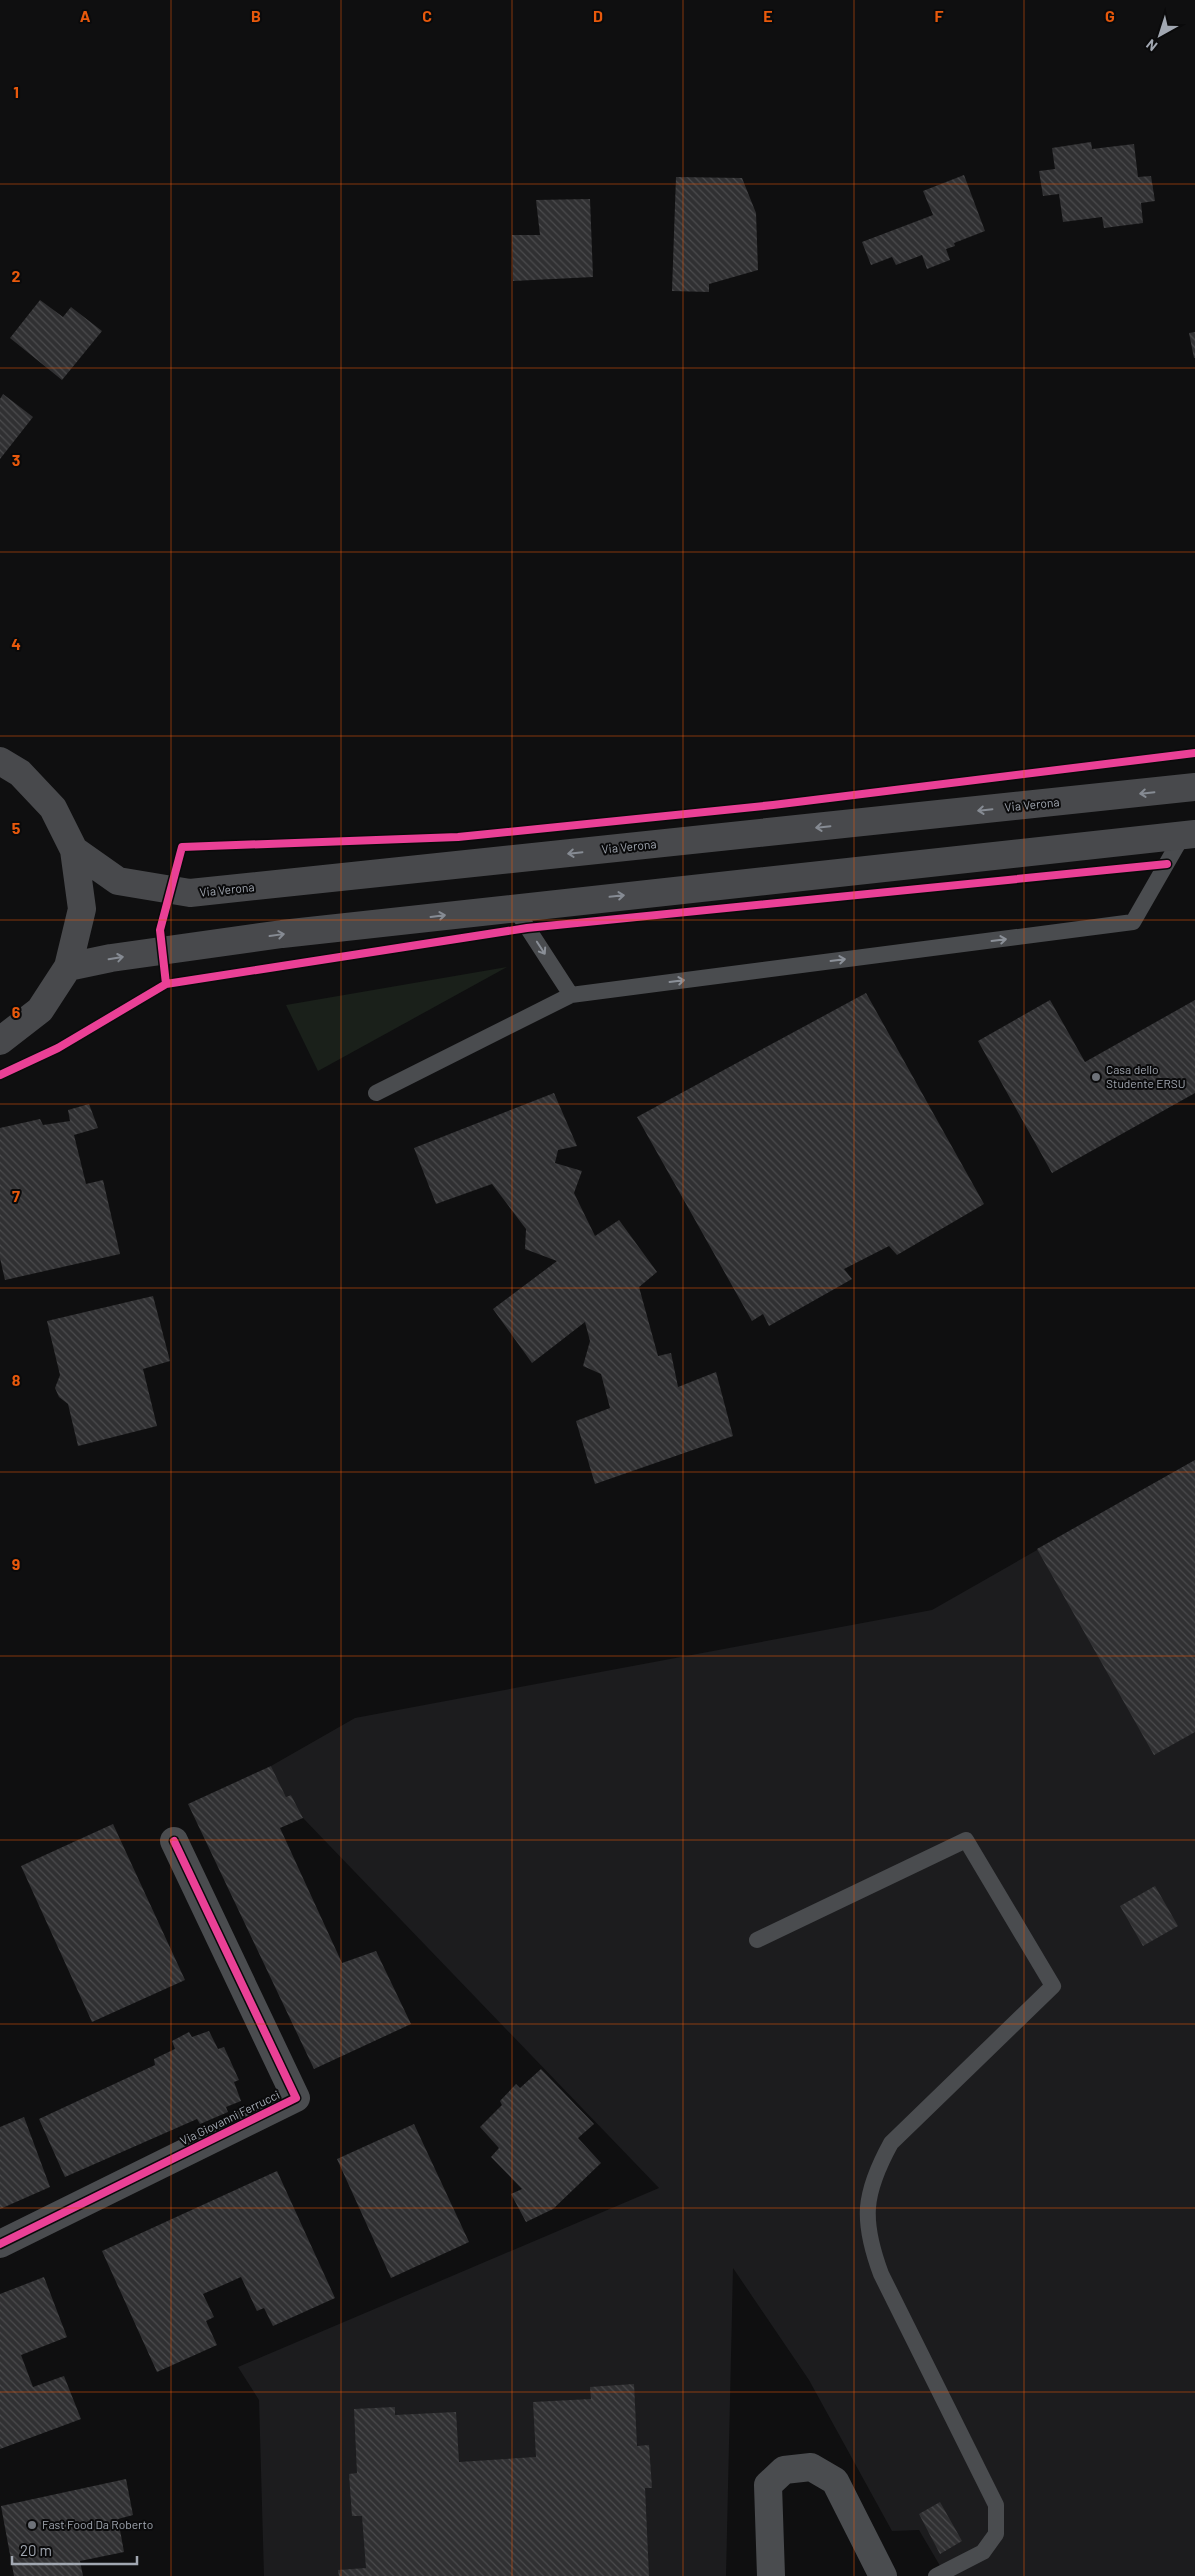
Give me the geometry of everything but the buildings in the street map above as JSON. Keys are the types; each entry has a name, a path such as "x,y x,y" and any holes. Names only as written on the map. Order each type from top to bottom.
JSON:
{"main road":[{"path":"0,760 20,773 53,808 74,850 82,909 68,967 40,1010 0,1042"},
{"name":"Via Verona","path":"74,850 118,881 190,893 1195,788"},
{"path":"68,967 111,958 282,934 514,907 1189,835"}],"street":[{"name":"Via Giovanni Ferrucci","path":"0,2244 296,2098 174,1841"},
{"path":"771,2576 768,2484 784,2470 810,2467 835,2481 883,2576"}],"lane":[{"path":"376,1093 571,995 1132,922 1189,835"},
{"path":"514,907 571,995"},
{"path":"757,1940 966,1840 1053,1986 891,2143 875,2174 867,2207 869,2242 881,2274 996,2505 996,2534 983,2552 936,2576"}],"shaded area":[{"path":"507,967 318,1071 286,1005"},
{"path":"1195,1460 1195,2576 946,2576 919,2530 892,2531 809,2380 733,2268 726,2576 264,2576 259,2400 238,2367 659,2188 303,1818 291,1795 286,1797 271,1766 355,1718 932,1610"}],"cycle path":[{"path":"166,984 160,930 182,847 458,837 773,805 1195,753"},
{"path":"0,1075 58,1048 166,984 527,928 1167,864"},
{"path":"0,2244 296,2098 174,1841"}],"place":[{"name":"Casa dello Studente ERSU","path":"1096,1077"},
{"name":"Fast Food Da Roberto","path":"32,2525"}]}
